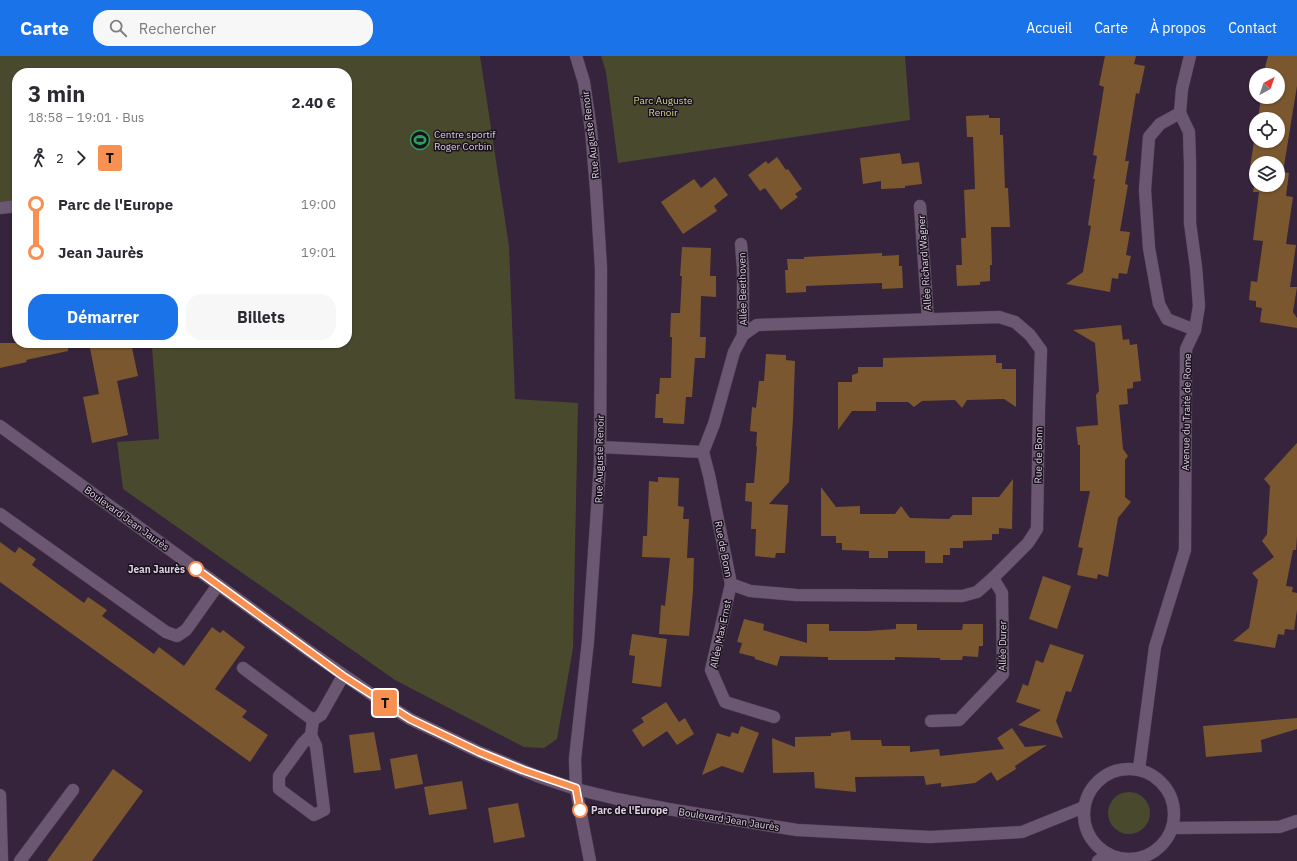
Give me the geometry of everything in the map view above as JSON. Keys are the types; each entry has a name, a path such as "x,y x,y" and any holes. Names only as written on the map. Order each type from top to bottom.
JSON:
{"street":[{"name":"Rue Auguste Renoir","path":"576,56 584,82 591,130 600,268 600,447 596,535 588,641 575,759 576,788 590,861"},
{"path":"1190,56 1182,89 1180,113 1160,124 1149,137 1145,190 1149,248 1159,304 1167,319 1195,330"},
{"name":"Avenue du Traité de Rome","path":"1140,769 1155,647 1185,550 1186,349 1195,330 1199,306 1196,267 1190,223 1189,132 1180,113"},
{"name":"Allée Richard Wagner","path":"920,206 928,319"},
{"path":"0,208 12,207"},
{"name":"Allée Beethoven","path":"741,244 743,269 743,335"},
{"name":"Rue de Bonn","path":"703,452 731,584 750,591 796,595 962,596 977,592 993,578 1028,543 1037,529 1041,350 1030,335 1015,322 998,317 757,326 743,335"},
{"path":"600,447 703,452 714,424 734,352 743,335"},
{"name":"Boulevard Jean Jaurès","path":"0,426 343,676 410,719 479,752 523,770 576,788 668,809 797,830 930,837 1022,832 1084,807"},
{"path":"0,514 166,632 177,636 186,630 218,585"},
{"name":"Allée Durer","path":"931,721 959,720 1003,674 1002,593 993,578"},
{"name":"Allée Max Ernst","path":"731,584 711,670 725,702 774,717"},
{"path":"243,668 312,720"},
{"path":"312,720 321,715 343,676"},
{"path":"311,735 303,743 279,776 279,789 314,815 324,810 316,746 311,735 312,720"},
{"path":"1125,768 1140,769 1154,775 1165,785 1172,798 1175,813 1173,828 1167,840 1158,849 1147,856 1134,859 1122,859 1109,854 1098,846 1089,835 1084,821 1084,807 1089,793 1098,781 1110,772 1125,768"},
{"path":"20,861 72,790"},
{"path":"0,795 2,861"},
{"path":"1173,828 1279,827 1297,820"},
{"path":"1098,861 1109,854"}],"green space":[{"path":"0,56 480,56 509,246 515,399 578,403 573,648 557,739 544,748 524,747 395,680 123,489 117,442 159,439 152,348 352,348 352,68 12,68 12,207 0,206"},
{"name":"Parc Auguste Renoir","path":"601,56 905,56 910,120 618,163 606,72"},
{"path":"1129,792 1144,798 1150,813 1144,828 1129,834 1114,828 1108,813 1114,798"}],"building":[{"path":"1105,56 1136,56 1134,64 1145,66 1139,94 1136,93 1125,161 1129,161 1125,184 1128,185 1120,231 1130,232 1126,255 1131,256 1127,274 1119,273 1118,279 1112,278 1110,292 1066,284 1083,272 1091,226 1088,225 1097,156 1093,155 1104,87 1099,85"},
{"path":"1268,56 1297,56 1297,86 1285,160 1285,156 1252,156 1253,148 1285,148 1285,112 1259,112 1260,104 1285,104 1285,68 1265,68"},
{"path":"989,115 989,118 1000,118 1000,135 1003,135 1005,188 1008,188 1010,227 991,227 992,265 990,265 990,281 980,282 980,285 957,286 956,265 962,265 961,238 966,238 964,190 975,189 973,137 967,137 966,116"},
{"path":"900,153 902,164 919,162 922,184 905,186 905,188 881,189 881,181 863,184 860,158"},
{"path":"777,157 786,170 788,169 802,189 795,194 798,197 781,210 765,188 760,191 748,175 766,161 768,164"},
{"path":"1285,172 1289,173 1286,196 1293,197 1286,244 1296,245 1290,287 1297,287 1293,312 1297,318 1297,328 1260,322 1262,308 1256,307 1256,301 1249,300 1251,281 1257,282 1263,241 1253,240 1259,192 1285,192"},
{"path":"715,177 728,195 714,206 717,211 683,234 661,202 694,179 701,188"},
{"path":"682,247 711,248 710,276 716,276 716,297 701,296 700,337 706,337 705,358 695,358 692,397 686,397 684,424 663,423 663,418 655,418 656,394 659,394 660,378 671,378 671,313 680,313"},
{"path":"882,253 882,256 899,255 899,266 902,266 903,288 882,289 882,283 806,286 806,292 786,293 785,270 788,270 787,259"},
{"path":"1121,325 1123,340 1129,339 1130,345 1137,344 1141,381 1133,382 1133,388 1127,389 1128,404 1119,405 1123,449 1128,456 1125,460 1125,497 1131,502 1118,518 1108,577 1098,574 1097,579 1077,575 1083,548 1078,547 1090,491 1080,491 1080,445 1078,445 1076,427 1098,425 1096,395 1099,391 1095,343 1073,330"},
{"path":"0,343 12,343 12,348 68,348 68,351 26,360 27,362 0,368"},
{"path":"90,348 132,348 138,376 117,381 128,435 92,443 83,397 99,394"},
{"path":"766,354 786,355 786,360 795,361 789,482 769,504 788,505 785,553 776,553 775,558 755,556 756,529 751,529 752,502 745,501 746,483 754,483 757,447 757,432 750,431 752,407 756,408 759,381 764,381"},
{"path":"996,355 996,363 1002,363 1002,369 1016,369 1016,407 1004,399 967,400 962,408 955,400 922,401 914,407 908,402 876,402 876,411 852,411 838,430 838,382 852,382 852,375 858,373 858,367 883,367 883,358"},
{"path":"1297,443 1296,550 1293,550 1286,586 1293,587 1292,592 1297,593 1297,610 1294,630 1285,629 1284,635 1278,634 1275,648 1233,641 1249,628 1258,580 1252,573 1274,557 1262,541 1267,534 1270,486 1264,479"},
{"path":"658,477 679,478 678,506 684,507 683,519 689,519 687,558 694,558 689,636 659,634 661,605 665,606 670,558 642,557 643,536 647,536 649,481 658,482"},
{"path":"1013,479 1012,529 999,528 999,534 992,534 992,540 963,541 963,548 950,548 950,555 943,555 943,563 925,563 925,551 888,551 888,558 869,558 869,551 842,550 842,543 836,543 836,536 821,536 821,487 836,507 860,506 860,514 895,514 901,506 910,518 949,519 953,515 972,515 972,497 999,497"},
{"path":"0,542 15,553 19,547 36,559 32,565 84,603 88,597 107,610 102,616 154,654 159,647 184,666 212,627 220,633 223,630 245,647 215,689 247,711 242,717 268,735 250,762 0,582"},
{"path":"1043,576 1071,586 1057,629 1029,619"},
{"path":"744,619 764,624 763,630 807,643 807,624 829,624 829,631 867,631 896,629 896,624 917,624 917,630 962,630 963,624 983,624 983,646 979,646 978,657 963,656 962,660 895,657 895,660 828,660 828,657 780,656 777,666 755,659 755,657 739,653 742,643 737,642"},
{"path":"632,634 667,639 661,687 632,683 635,656 629,655"},
{"path":"1050,644 1084,655 1071,692 1066,691 1056,721 1063,738 1018,725 1041,710 1016,702 1023,684 1028,686 1036,660 1043,663"},
{"path":"666,702 679,722 685,718 694,734 677,745 667,731 643,747 632,730 644,722 641,718"},
{"path":"1297,718 1297,729 1261,740 1262,752 1206,757 1203,726"},
{"path":"741,726 759,733 743,773 722,766 702,775 717,733 730,737 732,732 738,734"},
{"path":"1012,728 1025,747 1047,745 1015,766 1016,769 997,781 991,772 975,783 941,787 941,783 926,785 924,776 855,777 856,792 815,788 814,772 773,773 772,738 795,747 795,737 831,736 831,733 850,731 851,740 881,740 882,746 910,746 910,752 939,749 940,756 1004,749 997,738"},
{"path":"374,732 381,770 354,773 349,735"},
{"path":"417,754 423,784 395,789 390,759"},
{"path":"113,769 143,791 92,861 47,861"},
{"path":"462,781 467,809 429,815 424,787"},
{"path":"518,803 525,837 494,843 488,808"}],"bus line":[{"name":"T","path":"196,569 343,676 410,719 479,752 537,776 576,788 580,810"}],"place":[{"name":"Centre sportif Roger Corbin","path":"420,140"},
{"name":"Jean Jaurès","path":"196,569"},
{"name":"Parc de l'Europe","path":"580,810"}]}
